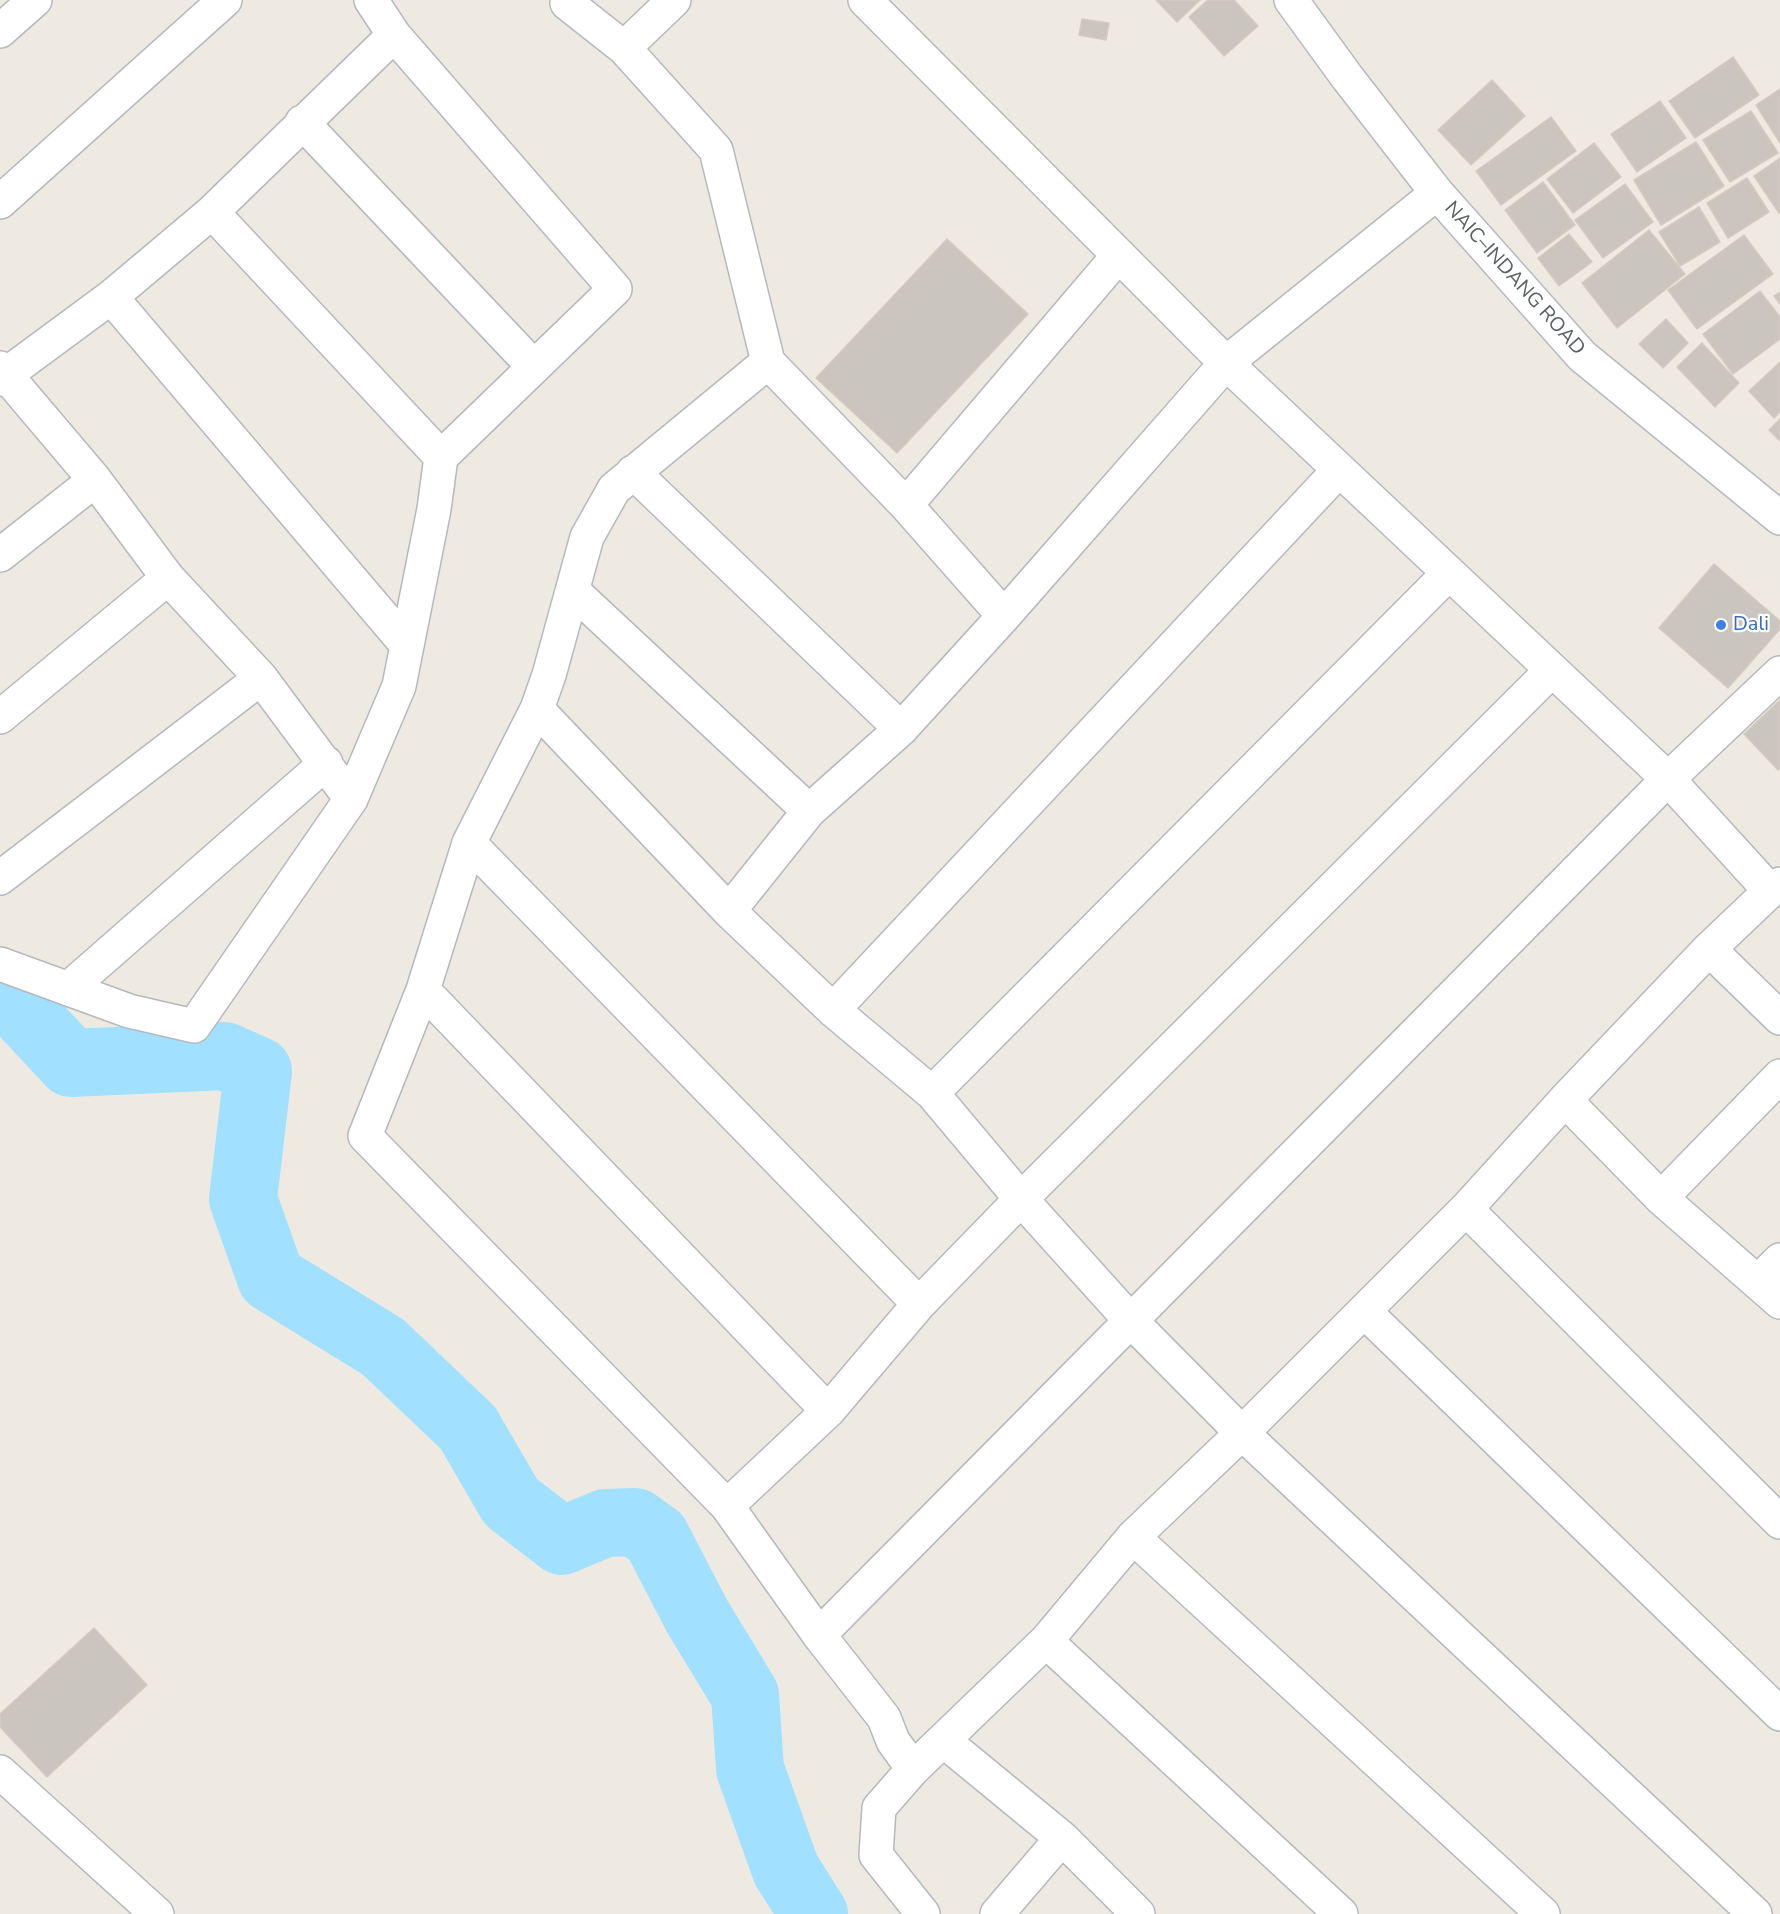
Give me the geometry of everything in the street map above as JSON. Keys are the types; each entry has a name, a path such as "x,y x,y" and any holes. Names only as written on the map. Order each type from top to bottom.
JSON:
{"street":[{"path":"0,31 35,0"},
{"path":"0,202 225,0"},
{"path":"0,964 129,1011 194,1026 351,799 399,686 434,509 441,457 615,289 394,34 371,0"},
{"path":"624,48 674,0"},
{"path":"865,0 1226,363 1668,779 1775,887 1709,949 1565,1100 1466,1209 1242,1433 1133,1537 1046,1641 913,1769 879,1808 876,1855 923,1914"},
{"name":"NAIC–INDANG ROAD","path":"1291,0 1437,193 1582,356 1780,518"},
{"path":"567,3 624,48 716,150 768,362 906,505 1004,616"},
{"path":"351,799 261,678 168,578 94,480 2,374 111,297 212,212 394,34"},
{"path":"302,122 534,367"},
{"path":"729,911 809,811 901,729 1004,616 1226,363 1437,193"},
{"path":"212,212 441,457"},
{"path":"906,505 1119,255"},
{"path":"111,297 407,645"},
{"path":"768,362 614,489 587,537 549,675 537,709 469,843 423,990 364,1136 727,1506 819,1635 884,1718 893,1741 913,1769"},
{"path":"833,1010 1339,470"},
{"path":"633,472 901,729"},
{"path":"0,555 94,480"},
{"path":"932,1093 1449,573"},
{"path":"0,717 168,578"},
{"path":"573,591 809,811"},
{"path":"727,1506 828,1411 919,1304 1021,1198 1552,670"},
{"path":"819,1635 1668,779 1780,673"},
{"path":"0,878 261,678"},
{"path":"537,709 729,911 833,1010 932,1093 1021,1198 1130,1320 1242,1433 1755,1914"},
{"path":"68,989 326,763"},
{"path":"469,843 919,1304"},
{"path":"1709,949 1780,1018"},
{"path":"423,990 828,1411"},
{"path":"1661,1198 1780,1076"},
{"path":"1565,1100 1661,1198 1773,1281"},
{"path":"1466,1209 1780,1522"},
{"path":"1364,1311 1780,1714"},
{"path":"1133,1537 1544,1914"},
{"path":"1046,1641 1341,1914"},
{"path":"944,1741 1062,1838 1138,1914"},
{"path":"0,1772 157,1914"},
{"path":"997,1914 1062,1838"}],"building":[{"path":"1156,0 1200,0 1177,22"},
{"path":"1208,0 1234,0 1258,26 1224,56 1189,17"},
{"path":"1082,19 1109,23 1106,40 1079,35"},
{"path":"1733,57 1759,95 1695,138 1669,101"},
{"path":"1492,80 1525,116 1471,165 1438,130"},
{"path":"1780,89 1780,143 1756,105"},
{"path":"1660,101 1686,138 1637,172 1611,134"},
{"path":"1751,111 1778,153 1730,182 1703,140"},
{"path":"1551,117 1576,151 1501,205 1476,171"},
{"path":"1696,142 1724,186 1661,225 1634,180"},
{"path":"1594,143 1621,177 1573,213 1547,179"},
{"path":"1780,158 1780,212 1779,213 1754,176"},
{"path":"1747,178 1769,212 1728,238 1707,203"},
{"path":"1543,182 1575,225 1537,253 1505,210"},
{"path":"1625,184 1653,222 1603,258 1575,220"},
{"path":"1699,207 1720,242 1680,266 1659,232"},
{"path":"1649,230 1685,274 1617,328 1582,283"},
{"path":"1569,234 1592,262 1559,286 1538,258"},
{"path":"1744,235 1773,274 1697,329 1668,290"},
{"path":"947,239 1028,314 897,453 816,378"},
{"path":"1760,291 1780,317 1780,339 1733,374 1703,334"},
{"path":"1780,292 1780,304 1774,296"},
{"path":"1666,319 1688,343 1663,368 1639,344"},
{"path":"1702,343 1739,383 1715,407 1677,367"},
{"path":"1780,362 1780,412 1774,418 1749,391"},
{"path":"1780,419 1780,441 1769,430"},
{"name":"Dali","path":"1714,564 1780,621 1780,629 1728,688 1659,628"},
{"path":"1780,700 1780,768 1778,770 1744,734"},
{"path":"94,1628 147,1685 47,1777 0,1727 0,1714"}],"waterway":[{"path":"0,998 17,1005 71,1063 225,1056 258,1071 243,1199 271,1278 383,1347 468,1428 511,1502 562,1541 605,1523 635,1522 656,1537 697,1616 745,1695 750,1769 786,1870 814,1914"}],"place":[{"name":"Dali","path":"1721,625"}]}
